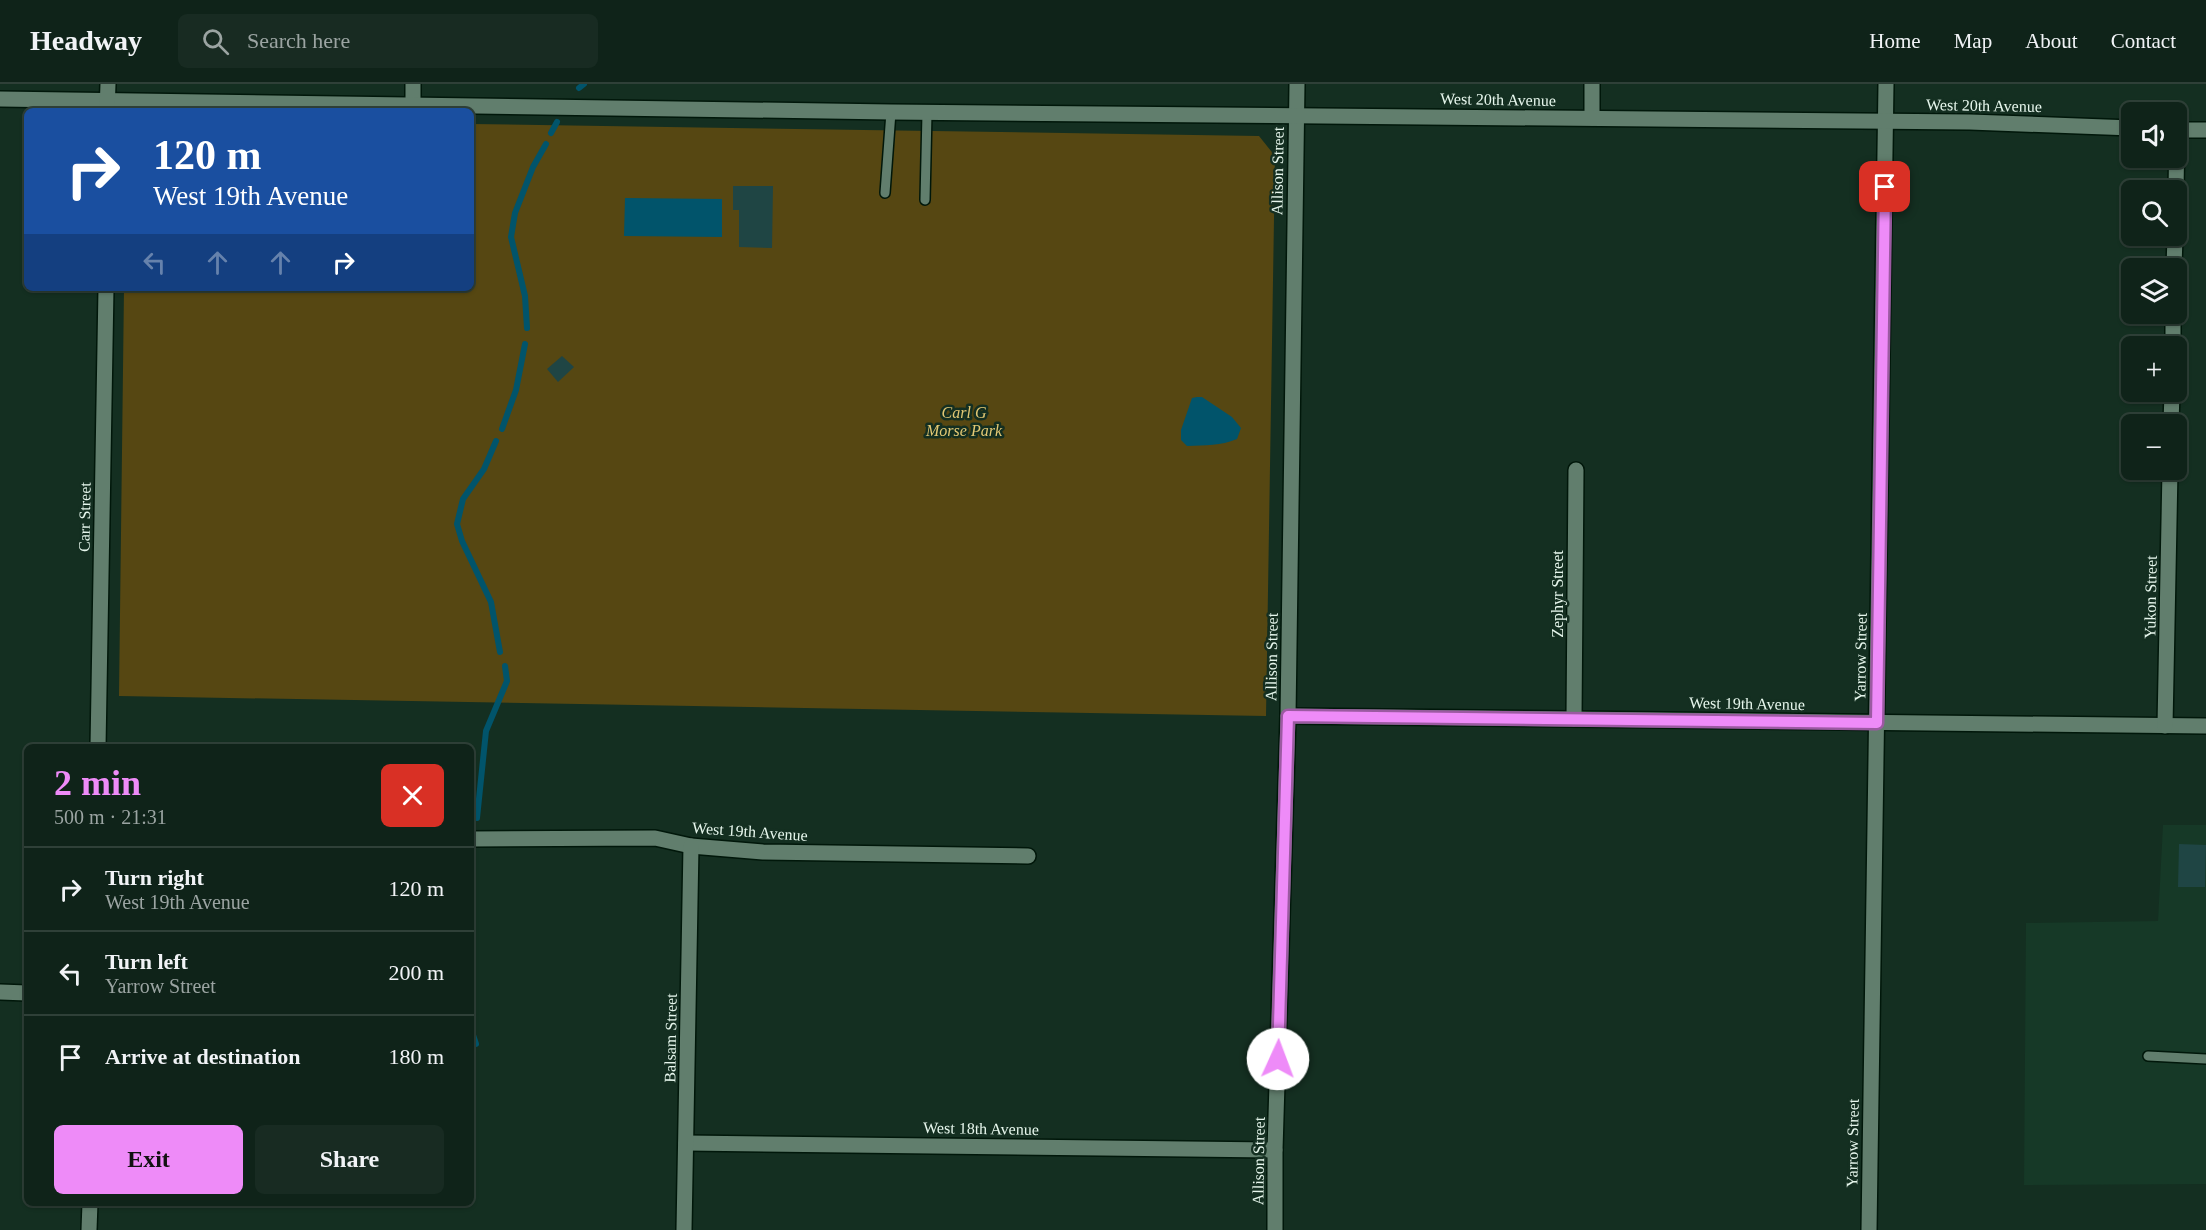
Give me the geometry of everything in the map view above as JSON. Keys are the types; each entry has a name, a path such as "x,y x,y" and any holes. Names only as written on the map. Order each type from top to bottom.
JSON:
{"street":[{"path":"107,106 108,84"},
{"path":"413,84 413,105"},
{"name":"Allison Street","path":"1275,1230 1275,1150 1288,716 1297,84"},
{"path":"1592,84 1592,118"},
{"name":"Yarrow Street","path":"1869,1230 1886,84"},
{"name":"West 20th Avenue","path":"0,99 107,106 413,105 927,113 1886,121 2121,128"},
{"path":"2187,130 2206,130"},
{"name":"Carr Street","path":"98,744 106,291"},
{"name":"Zephyr Street","path":"1574,719 1576,470"},
{"name":"Yukon Street","path":"2165,726 2170,480"},
{"name":"West 19th Avenue","path":"1288,716 2206,726"},
{"name":"West 19th Avenue","path":"474,839 655,838 691,846 763,852 1028,856"},
{"name":"Balsam Street","path":"684,1230 691,846"},
{"path":"0,992 24,993"},
{"name":"West 18th Avenue","path":"686,1143 1275,1150"},
{"path":"89,1230 90,1206"}],"lane":[{"path":"885,193 891,112"},
{"path":"925,200 927,113"},
{"path":"2148,1056 2206,1059"}],"shaded area":[{"path":"2163,825 2206,825 2206,1184 2024,1185 2026,923 2158,921"}],"green space":[{"name":"Carl G Morse Park","path":"474,124 1259,136 1275,156 1266,716 119,696 124,291 474,291"}],"water":[{"path":"625,198 722,199 722,237 624,236"},
{"path":"1202,397 1232,417 1241,428 1237,439 1219,444 1187,446 1181,440 1181,430 1192,398"}],"building":[{"path":"733,186 773,186 772,248 739,247 739,210 733,210"},
{"path":"562,356 574,367 558,382 547,369"},
{"path":"2179,844 2206,845 2205,887 2178,887"}],"waterway":[{"path":"579,88 584,84"},
{"path":"551,133 557,122"},
{"path":"527,328 525,296 511,237 515,213 533,167 546,144"},
{"path":"502,429 516,390 525,344"},
{"path":"496,441 484,469 463,499 457,524 462,541 491,602 500,652"},
{"path":"477,818 486,731 507,681 505,666"},
{"path":"474,1038 476,1044"}],"route":[{"path":"1278,1059 1288,716 1877,723 1885,187"}]}
